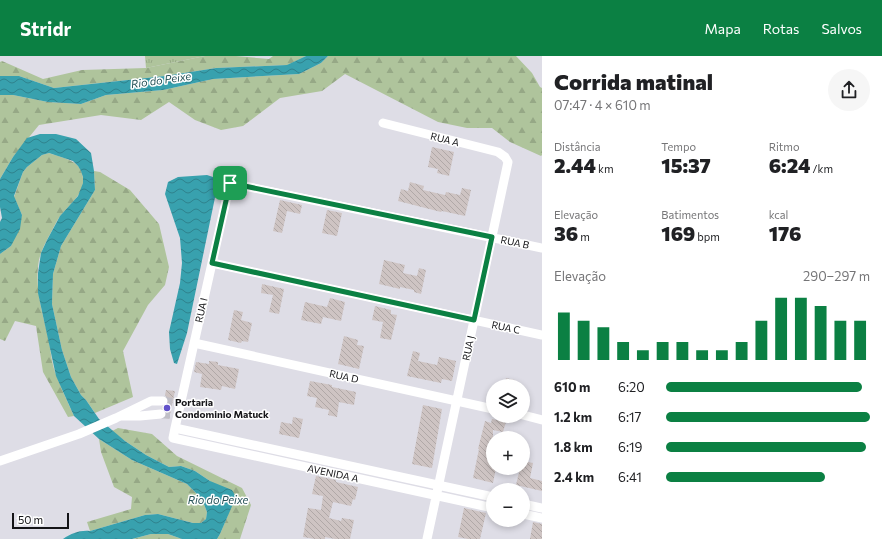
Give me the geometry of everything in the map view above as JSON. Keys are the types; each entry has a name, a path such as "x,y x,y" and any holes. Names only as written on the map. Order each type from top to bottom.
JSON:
{"street":[{"name":"RUA A","path":"383,123 498,152 505,157"},
{"name":"RUA J","path":"427,539 508,162 505,157"},
{"name":"RUA B","path":"230,183 542,248"},
{"name":"RUA I","path":"174,438 175,428 170,414 172,403 194,344 230,183"},
{"name":"RUA C","path":"212,263 542,335"},
{"name":"RUA D","path":"194,344 486,407"},
{"path":"0,461 80,434 151,401 172,403"},
{"path":"118,417 170,414"},
{"path":"530,417 542,420"},
{"name":"AVENIDA A","path":"175,428 486,495"},
{"name":"AVENIDA A","path":"174,438 486,507"},
{"path":"283,462 285,452"},
{"path":"530,505 542,508"},
{"path":"530,515 542,518"}],"green space":[{"path":"145,56 205,56 146,68"},
{"path":"205,56 236,56 269,59 273,56 306,56 288,65 216,68 165,76 54,88 19,76 0,76 0,62 2,61 43,79 82,70 146,68"},
{"path":"328,56 516,56 532,73 542,88 542,155 541,156 510,142 492,128 467,128 438,122 345,74 322,91 280,98 243,126 221,130 195,120 169,102 141,120 101,115 39,125 13,157 0,179 0,95 13,95 48,102 81,104 106,95 163,90 213,79 299,74 321,63"},
{"path":"49,153 75,163 82,172 83,178 83,184 78,196 60,216 44,245 40,255 38,270 38,291 55,373 74,416 68,417 43,372 36,326 15,321 5,341 0,339 0,254 11,246 22,215 14,197 23,172 42,155"},
{"path":"94,171 100,172 130,190 159,224 169,267 165,285 148,305 123,351 133,397 95,413 81,395 71,377 62,350 52,304 53,274 61,246 95,190"},
{"path":"118,428 152,434 177,456 242,488 251,505 240,539 217,539 228,515 210,481 195,471 181,466 169,467 146,455 112,431"},
{"path":"99,439 132,460 187,484 202,499 207,512 206,519 201,523 193,523 158,514 145,515 90,531 87,522 131,509 132,497 114,487 101,452"},
{"path":"151,534 168,534 182,539 132,539"}],"water":[{"name":"Rio do Peixe","path":"306,56 328,56 321,63 299,74 213,79 163,90 106,95 81,104 48,102 13,95 0,95 0,76 19,76 54,88 165,76 216,68 287,65"},
{"name":"Rio do Peixe","path":"40,134 56,134 76,139 91,153 94,171 95,190 61,246 53,274 52,304 62,350 71,377 81,395 99,419 125,441 146,455 169,467 181,466 195,471 210,481 232,490 236,497 217,539 182,539 168,534 151,534 132,539 63,539 76,532 90,531 145,515 158,514 193,523 201,523 206,519 207,512 202,499 187,484 132,460 99,439 74,416 56,376 38,293 38,273 41,253 47,240 60,216 78,196 83,183 81,171 73,161 49,153 42,155 23,172 14,196 22,215 20,229 11,246 0,254 0,222 2,218 0,207 0,179 13,157 27,138"},
{"path":"207,175 216,178 218,183 187,333 177,364 174,363 170,349 169,332 180,283 182,263 180,238 165,194 168,182 178,177"}],"building":[{"path":"432,147 454,152 449,176 437,173 438,169 428,167"},
{"path":"410,182 424,186 423,190 445,195 446,192 460,195 462,188 471,190 465,216 441,212 398,201 401,189 408,191"},
{"path":"280,200 302,205 300,214 287,211 282,233 273,231"},
{"path":"327,210 342,213 337,236 322,233"},
{"path":"384,260 405,265 403,273 417,276 419,268 426,270 421,294 414,292 414,290 400,287 400,289 379,284"},
{"path":"262,284 284,289 279,314 269,312 273,295 261,293"},
{"path":"330,298 345,302 341,321 323,317 321,324 301,320 305,302 327,307"},
{"path":"375,306 391,310 391,314 397,315 391,340 380,338 383,322 372,320"},
{"path":"234,310 243,312 241,320 252,323 248,342 242,341 241,343 228,340"},
{"path":"344,336 358,340 357,345 364,346 359,369 338,364"},
{"path":"413,351 420,353 418,361 437,365 439,357 456,361 452,381 442,379 441,383 407,376"},
{"path":"209,361 218,362 218,365 239,369 235,389 222,386 221,390 200,387 202,374 194,372 196,362 209,364"},
{"path":"310,381 332,385 332,387 356,392 354,405 339,402 337,417 328,415 329,410 315,407 317,398 307,396"},
{"name":"Portaria Condominio Matuck","path":"166,390 175,391 169,419 165,418 167,413 166,410 162,408 166,406 169,401 165,395"},
{"path":"423,405 442,409 432,468 412,464"},
{"path":"293,417 303,419 299,438 279,434 281,422 292,424"},
{"path":"485,421 486,423 506,423 503,431 486,431 486,475 495,475 493,483 473,478"},
{"path":"530,462 533,463 530,478 542,481 542,491 530,488 530,483 516,483 518,475 530,475"},
{"path":"316,476 358,487 355,500 353,499 351,506 333,502 329,518 341,521 342,518 354,520 350,539 325,537 325,539 315,539 303,537 308,508 321,510 323,496 312,494"},
{"path":"464,508 486,513 480,539 458,537"},
{"path":"533,522 542,524 542,539 530,539"}],"tunnel":[{"path":"163,401 173,403"},
{"path":"161,414 170,414"}],"place":[{"name":"Portaria Condominio Matuck","path":"167,408"}],"route":[{"path":"230,183 492,237 474,320 212,263 230,183"}]}
